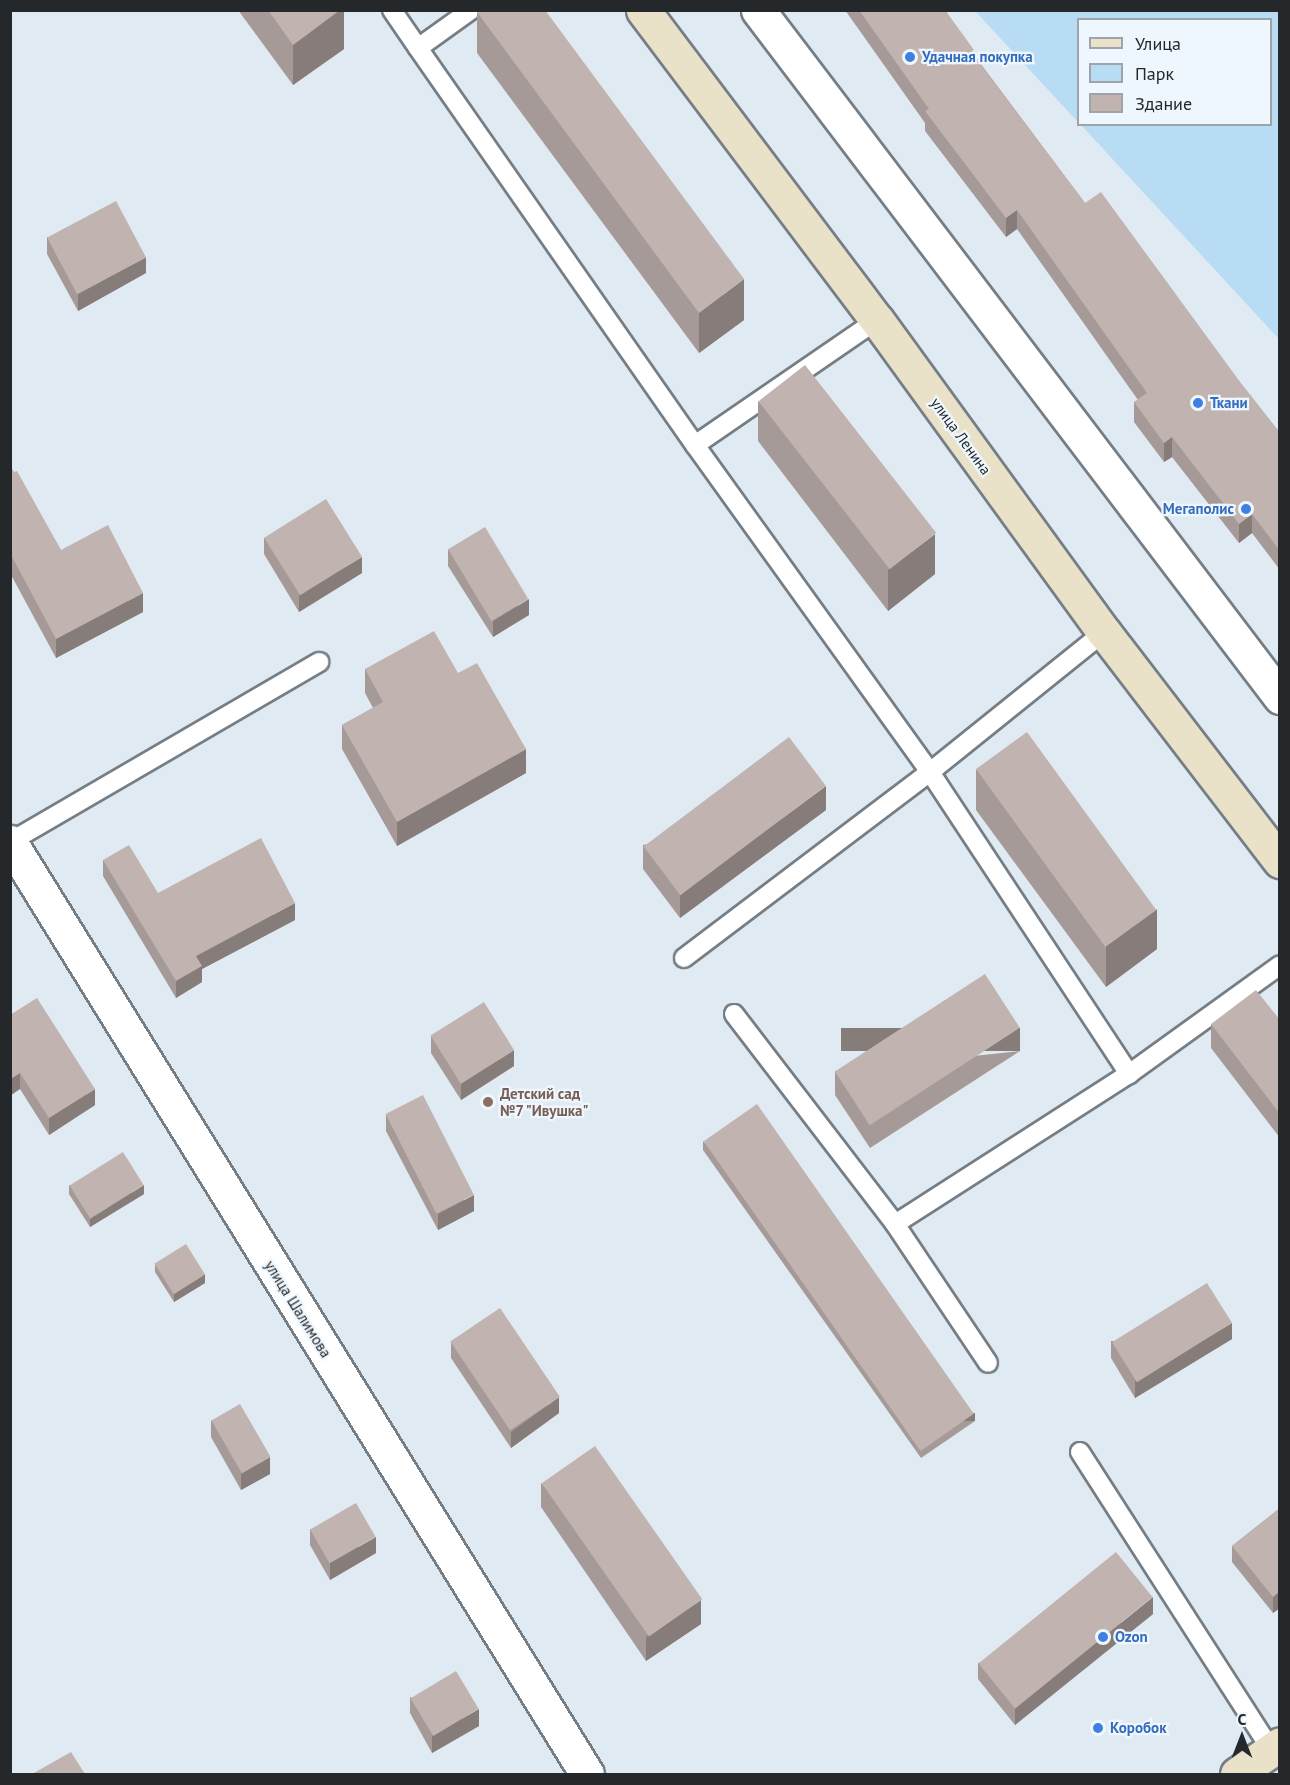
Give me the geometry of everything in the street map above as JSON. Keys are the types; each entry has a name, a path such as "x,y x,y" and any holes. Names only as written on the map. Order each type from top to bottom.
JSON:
{"street":[{"name":"улица Ленина","path":"643,10 877,320 1104,632 1280,861"},
{"path":"758,10 1280,697"},
{"name":"улица Шалимова","path":"10,842 587,1774"},
{"path":"1237,1774 1275,1747"}],"lane":[{"path":"392,10 695,445 930,772 1129,1074"},
{"path":"418,48 471,10"},
{"path":"695,445 877,320"},
{"path":"684,958 930,772 1104,632"},
{"path":"10,842 319,662"},
{"path":"895,1224 1129,1074 1280,965"},
{"path":"734,1014 895,1224 988,1363"},
{"path":"1080,1452 1275,1747"}],"green space":[{"path":"975,11 1279,11 1279,339 1082,126 1272,126 1272,18 1077,18 1077,121"}],"building":[{"path":"268,10 340,10 293,45"},
{"path":"479,10 545,10 744,279 699,313 477,12"},
{"path":"859,10 945,10 974,50 971,52 1085,203 1101,192 1280,433 1280,551 1252,514 1239,524 1172,437 1164,443 1134,402 1147,393 1017,210 1006,218 925,111 929,109"},
{"path":"116,201 146,258 77,294 47,238"},
{"path":"805,365 936,533 890,569 759,401"},
{"path":"10,466 14,472 17,471 61,550 108,525 143,593 56,639 10,553"},
{"path":"326,499 362,557 300,595 264,538"},
{"path":"485,527 528,599 491,621 448,549"},
{"path":"434,631 458,673 477,663 526,749 397,822 342,725 383,702 365,669"},
{"path":"1027,732 1156,910 1105,947 976,769"},
{"path":"789,737 826,786 680,895 644,847"},
{"path":"261,838 295,903 196,956 202,966 176,981 103,860 129,845 158,893"},
{"path":"985,974 1020,1028 870,1125 835,1071"},
{"path":"1256,990 1280,1020 1280,1114 1211,1024"},
{"path":"37,998 95,1089 49,1118 20,1073 10,1079 10,1015"},
{"path":"484,1002 514,1050 461,1084 431,1035"},
{"path":"423,1095 474,1195 436,1214 386,1114"},
{"path":"757,1104 974,1414 921,1451 704,1141"},
{"path":"123,1152 144,1185 90,1218 70,1185"},
{"path":"186,1244 205,1275 174,1294 155,1264"},
{"path":"1207,1283 1232,1323 1137,1382 1112,1342"},
{"path":"500,1308 560,1397 510,1430 450,1342"},
{"path":"240,1404 270,1457 242,1473 211,1420"},
{"path":"595,1446 702,1599 649,1636 542,1483"},
{"path":"356,1503 376,1537 330,1563 310,1530"},
{"path":"1280,1508 1280,1591 1273,1597 1232,1546"},
{"path":"1116,1552 1153,1597 1015,1708 978,1663"},
{"path":"456,1671 479,1709 433,1736 411,1698"},
{"path":"71,1752 85,1774 32,1774"}],"place":[{"name":"Удачная покупка","path":"910,57"},
{"name":"Ткани","path":"1198,403"},
{"name":"Мегаполис","path":"1246,509"},
{"name":"Детский сад №7 \"Ивушка\"","path":"488,1102"},
{"name":"Ozon","path":"1103,1637"},
{"name":"Коробок","path":"1098,1728"}]}
